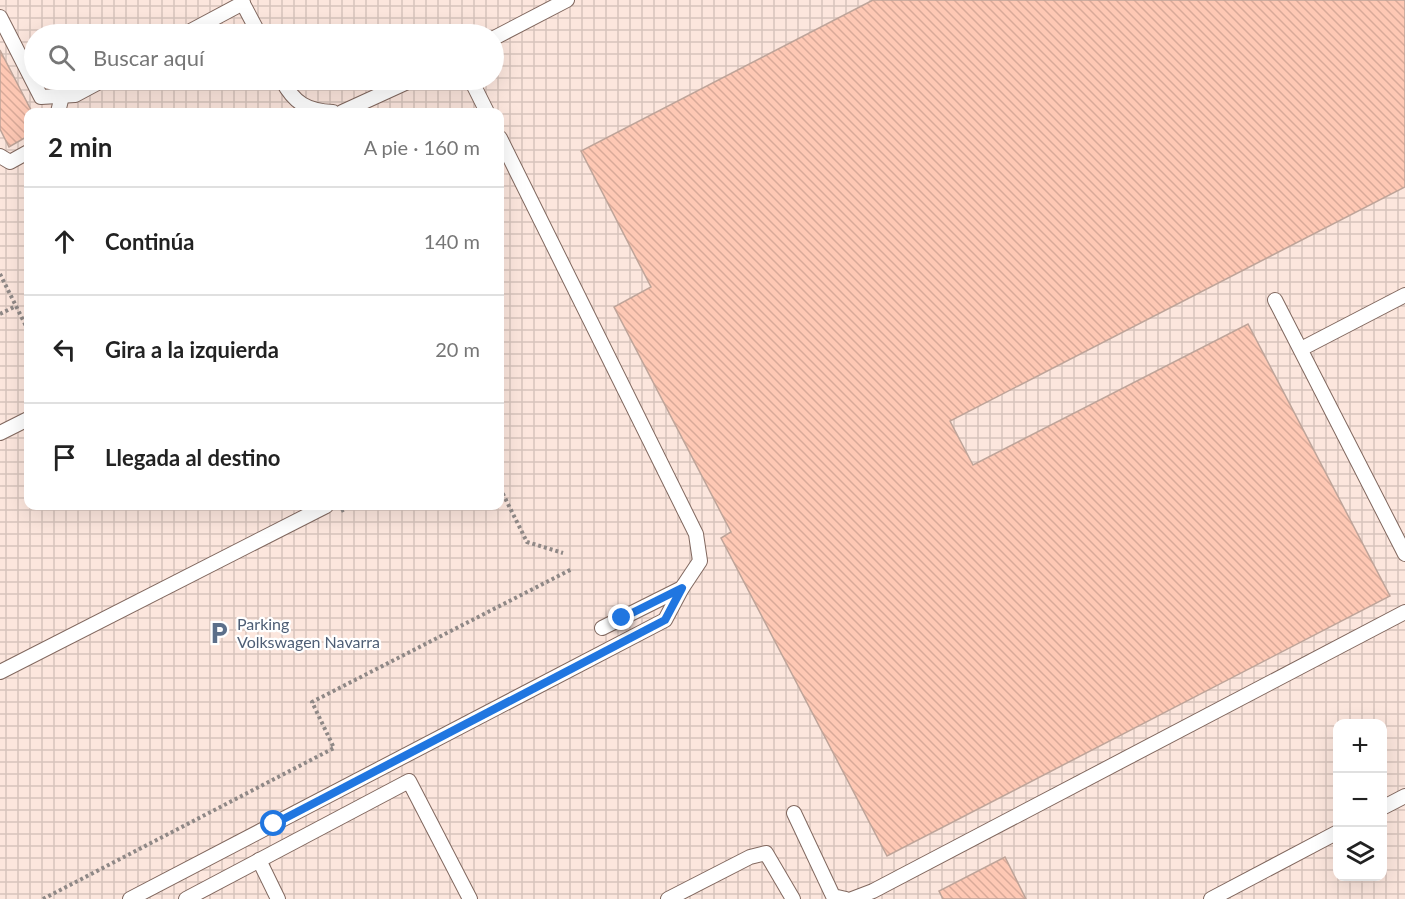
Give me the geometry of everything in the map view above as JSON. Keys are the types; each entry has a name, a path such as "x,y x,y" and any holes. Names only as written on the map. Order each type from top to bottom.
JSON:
{"lane":[{"path":"504,33 567,0"},
{"path":"202,24 242,1 254,24"},
{"path":"0,17 24,64"},
{"path":"37,90 41,97 75,95 84,90"},
{"path":"290,90 300,104 309,108"},
{"path":"351,108 390,90"},
{"path":"476,90 485,108"},
{"path":"59,108 62,96"},
{"path":"130,899 665,620 700,561 696,534 504,146"},
{"path":"0,156 10,162 24,154"},
{"path":"1301,349 1405,296"},
{"path":"1275,300 1405,554"},
{"path":"0,433 24,421"},
{"path":"0,672 318,510"},
{"path":"602,628 682,588"},
{"path":"852,899 883,886 1405,612"},
{"path":"186,899 410,781 470,899"},
{"path":"1387,806 1405,796"},
{"path":"794,813 833,896 846,899"},
{"path":"1211,899 1333,835"},
{"path":"668,899 750,857 766,853 793,899"},
{"path":"259,860 278,899"}],"path":[{"path":"0,274 24,322"},
{"path":"0,314 16,306"},
{"path":"504,497 527,542 563,553"},
{"path":"43,899 334,748 312,702 572,569"}],"shaded area":[{"path":"0,0 1405,0 1405,899 0,899"}],"building":[{"path":"873,0 1405,0 1405,187 950,421 973,465 1248,324 1390,596 887,856 721,538 731,532 614,307 651,287 581,151"},
{"path":"0,50 30,108 24,108 24,138 9,147 0,129"},
{"path":"1005,857 1026,899 943,899 939,891"}],"place":[{"name":"Parking Volkswagen Navarra","path":"219,633"}],"route":[{"path":"274,824 665,620 682,588 622,618"}]}
